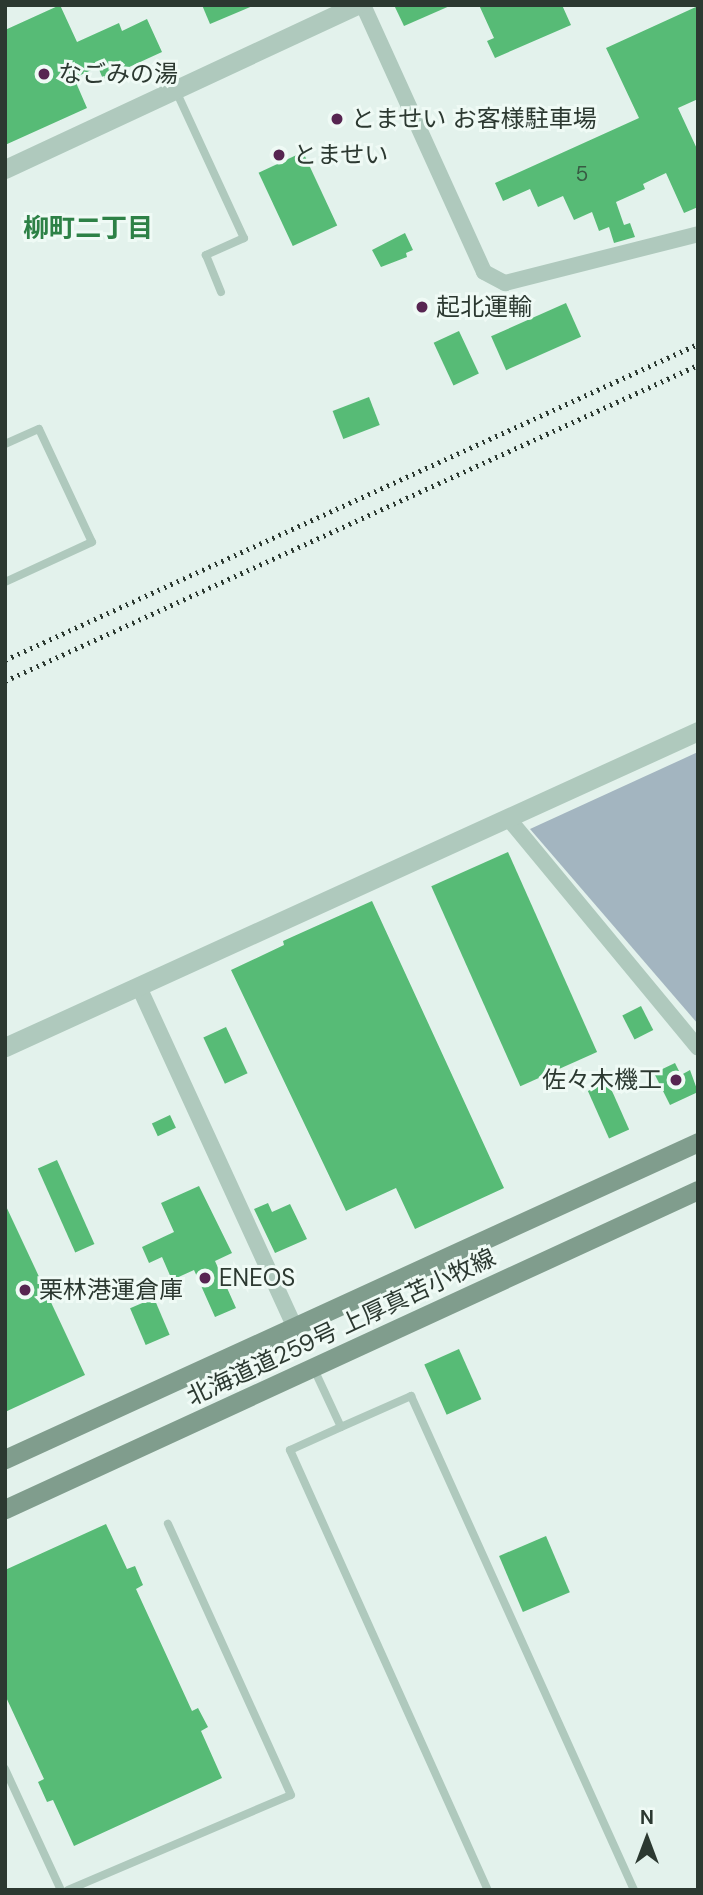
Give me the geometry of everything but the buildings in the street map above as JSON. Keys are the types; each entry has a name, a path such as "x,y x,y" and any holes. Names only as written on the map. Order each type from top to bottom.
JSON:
{"main road":[{"name":"北海道道259号 上厚真苫小牧線","path":"5,1459 698,1142"},
{"name":"北海道道259号 上厚真苫小牧線","path":"5,1508 698,1190"}],"street":[{"path":"5,169 357,5"},
{"path":"363,5 484,272 505,283 698,234"},
{"path":"5,1047 698,731"},
{"path":"508,818 698,1048"},
{"path":"139,987 294,1326"}],"lane":[{"path":"176,91 244,238 206,255 221,292"},
{"path":"5,444 39,429 92,542 5,582"},
{"path":"313,1367 341,1427"},
{"path":"488,1890 289,1450 411,1396 634,1890"},
{"path":"68,1890 290,1795 167,1524"},
{"path":"5,1769 61,1890"}],"shaded area":[{"path":"698,752 698,1024 530,829"}],"railway":[{"path":"5,660 698,344"},
{"path":"5,681 698,365"}],"place":[{"name":"なごみの湯","path":"44,74"},
{"name":"とませい お客様駐車場","path":"337,119"},
{"name":"とませい","path":"279,155"},
{"name":"起北運輸","path":"422,307"},
{"name":"佐々木機工","path":"676,1080"},
{"name":"ENEOS","path":"205,1278"},
{"name":"栗林港運倉庫","path":"25,1290"}],"district":[{"name":"柳町二丁目","path":"88,229"}]}
